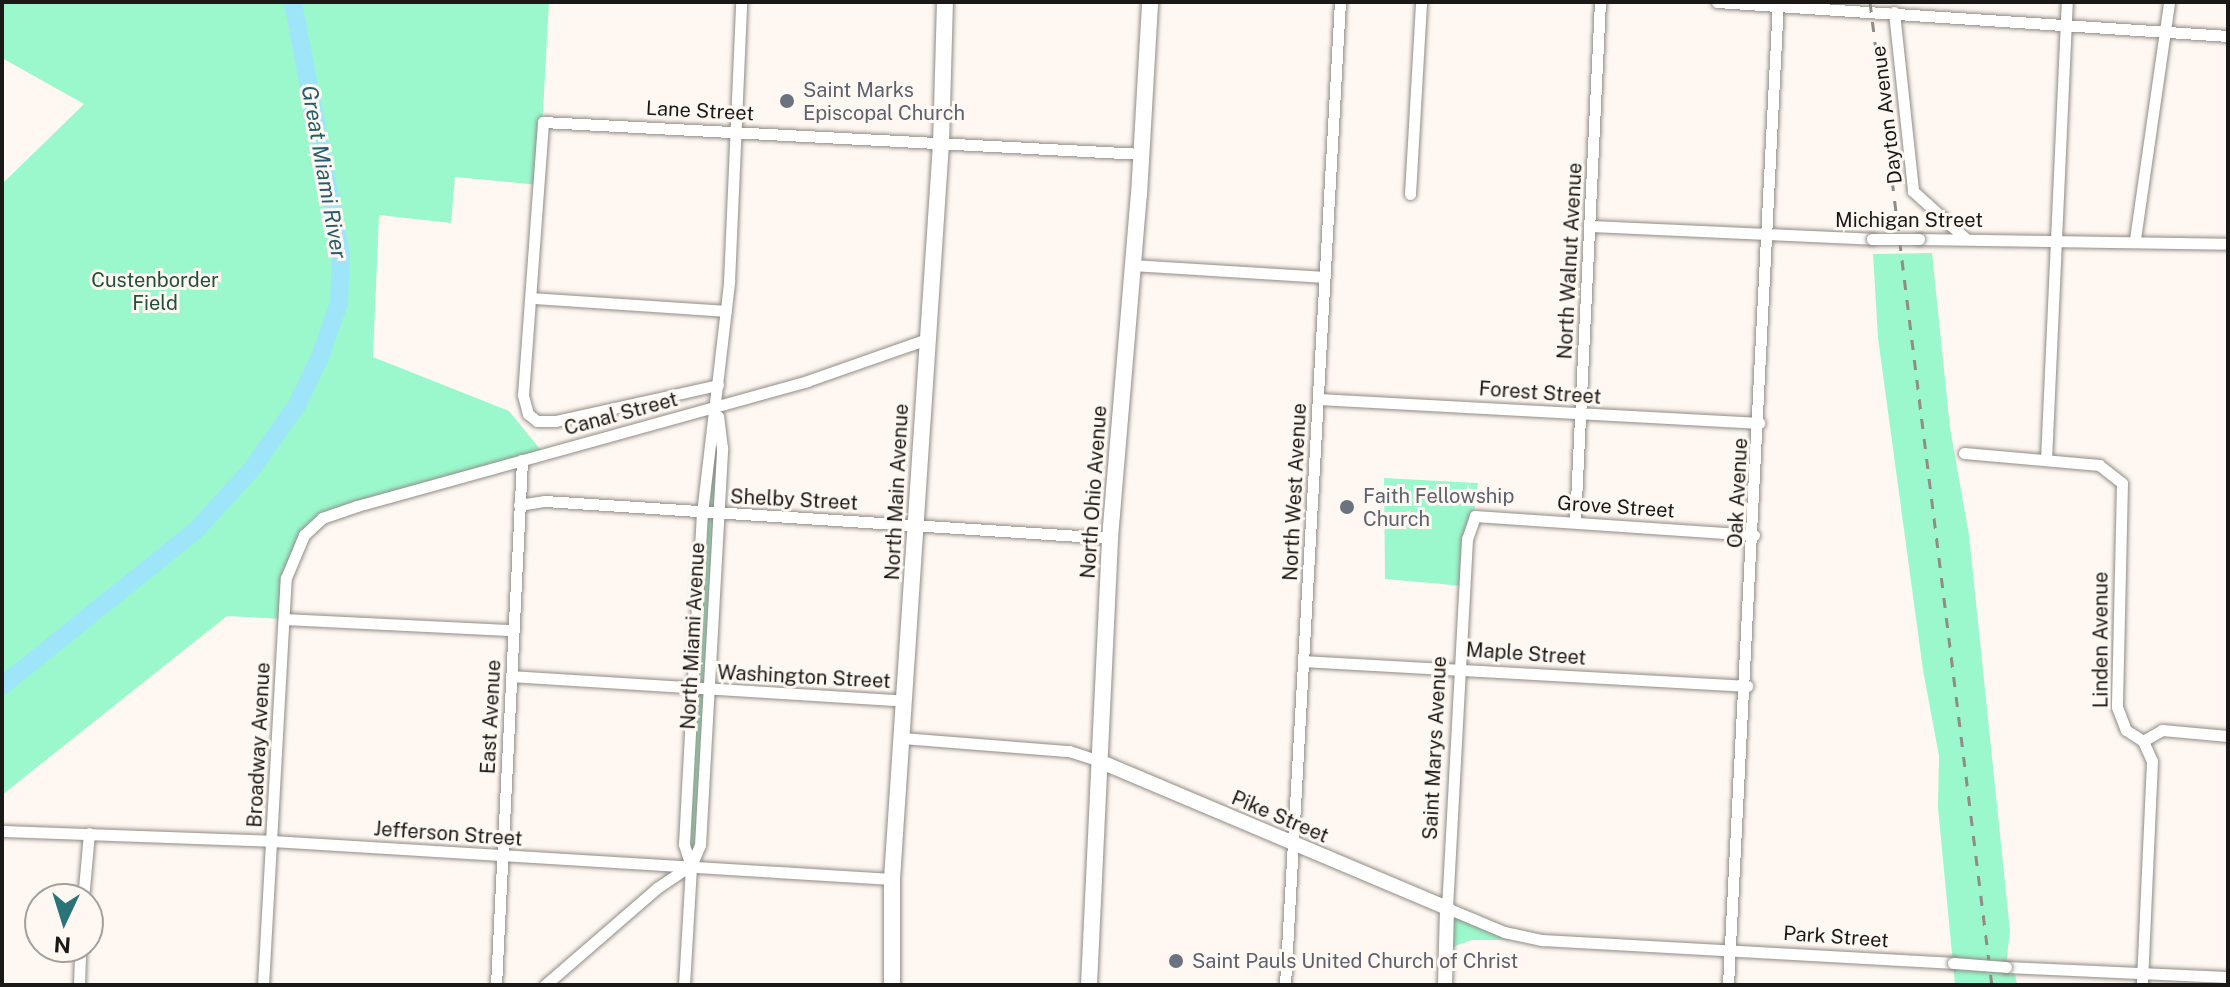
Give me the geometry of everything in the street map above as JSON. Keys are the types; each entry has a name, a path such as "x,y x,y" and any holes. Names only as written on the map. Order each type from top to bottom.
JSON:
{"main road":[{"name":"North Main Avenue","path":"890,983 892,879 941,144 945,2"},
{"name":"North Ohio Avenue","path":"1089,985 1110,538 1142,154 1150,2"},
{"name":"Pike Street","path":"1099,761 1447,908"},
{"name":"Saint Marys Avenue","path":"1445,985 1447,908"}],"street":[{"name":"North Miami Avenue","path":"691,866 684,844 702,513 706,450 716,407 726,311 741,2"},
{"name":"North West Avenue","path":"1285,985 1340,2"},
{"path":"1410,194 1421,2"},
{"name":"North Walnut Avenue","path":"1575,522 1600,2"},
{"path":"1717,2 1894,12 1913,8 2065,25 2228,36"},
{"path":"1964,453 2046,460 2059,238 2067,2"},
{"path":"2135,239 2169,2"},
{"name":"Oak Avenue","path":"1728,985 1747,686 1778,4"},
{"name":"Dayton Avenue","path":"1894,12 1913,191 1966,239"},
{"name":"Lane Street","path":"532,298 543,122 1142,154"},
{"name":"Michigan Street","path":"1591,226 1872,239 2135,239 2228,244"},
{"path":"1133,265 1324,277"},
{"path":"718,385 537,421 528,414 523,395 532,298 726,311"},
{"name":"Canal Street","path":"322,518 716,407 927,339"},
{"name":"Forest Street","path":"1319,399 1759,423"},
{"name":"North Miami Avenue","path":"684,985 691,866 700,845 709,690 722,448 716,407"},
{"name":"East Avenue","path":"496,985 522,460"},
{"name":"Linden Avenue","path":"2046,460 2099,465 2118,475 2123,498 2117,707 2126,730 2143,741 2152,761 2142,979"},
{"name":"Shelby Street","path":"519,505 573,503 717,515 916,524 1110,538"},
{"name":"Grove Street","path":"1475,516 1754,535"},
{"name":"Saint Marys Avenue","path":"1447,908 1468,526 1475,516"},
{"name":"Broadway Avenue","path":"263,985 284,619 292,555 322,518"},
{"path":"284,619 513,630"},
{"name":"Maple Street","path":"1303,661 1747,686"},
{"name":"Washington Street","path":"511,676 904,701"},
{"path":"2143,741 2162,730 2228,736"},
{"path":"902,738 1069,751 1099,761"},
{"name":"Jefferson Street","path":"2,831 272,841 892,879"},
{"path":"84,883 89,833"},
{"path":"545,985 657,888 691,866"},
{"name":"Park Street","path":"1447,908 1504,932 1543,940 1730,948 2142,979 2228,977"},
{"path":"79,985 80,963"}],"green space":[{"name":"Custenborder Field","path":"2,2 549,2 539,185 455,177 451,223 379,215 373,357 509,411 544,454 322,518 292,555 284,619 227,616 2,795 2,184 84,104 2,58"},
{"path":"1932,253 1950,428 1969,535 2010,931 2006,966 2014,967 2017,985 1955,985 1938,808 1939,756 1923,670 1878,338 1873,254"},
{"path":"716,407 722,448 700,845 691,866 684,844"},
{"path":"1384,478 1478,483 1464,586 1385,579"},
{"path":"1447,908 1543,940 1472,940 1455,946 1445,959"}],"waterway":[{"name":"Great Miami River","path":"2,686 196,530 251,470 297,405 320,357 339,303 341,254 293,2"}],"railway":[{"path":"1870,2 1992,985"}],"place":[{"name":"Saint Marks Episcopal Church","path":"787,101"},
{"name":"Faith Fellowship Church","path":"1347,507"},
{"name":"Saint Pauls United Church of Christ","path":"1176,961"}]}
